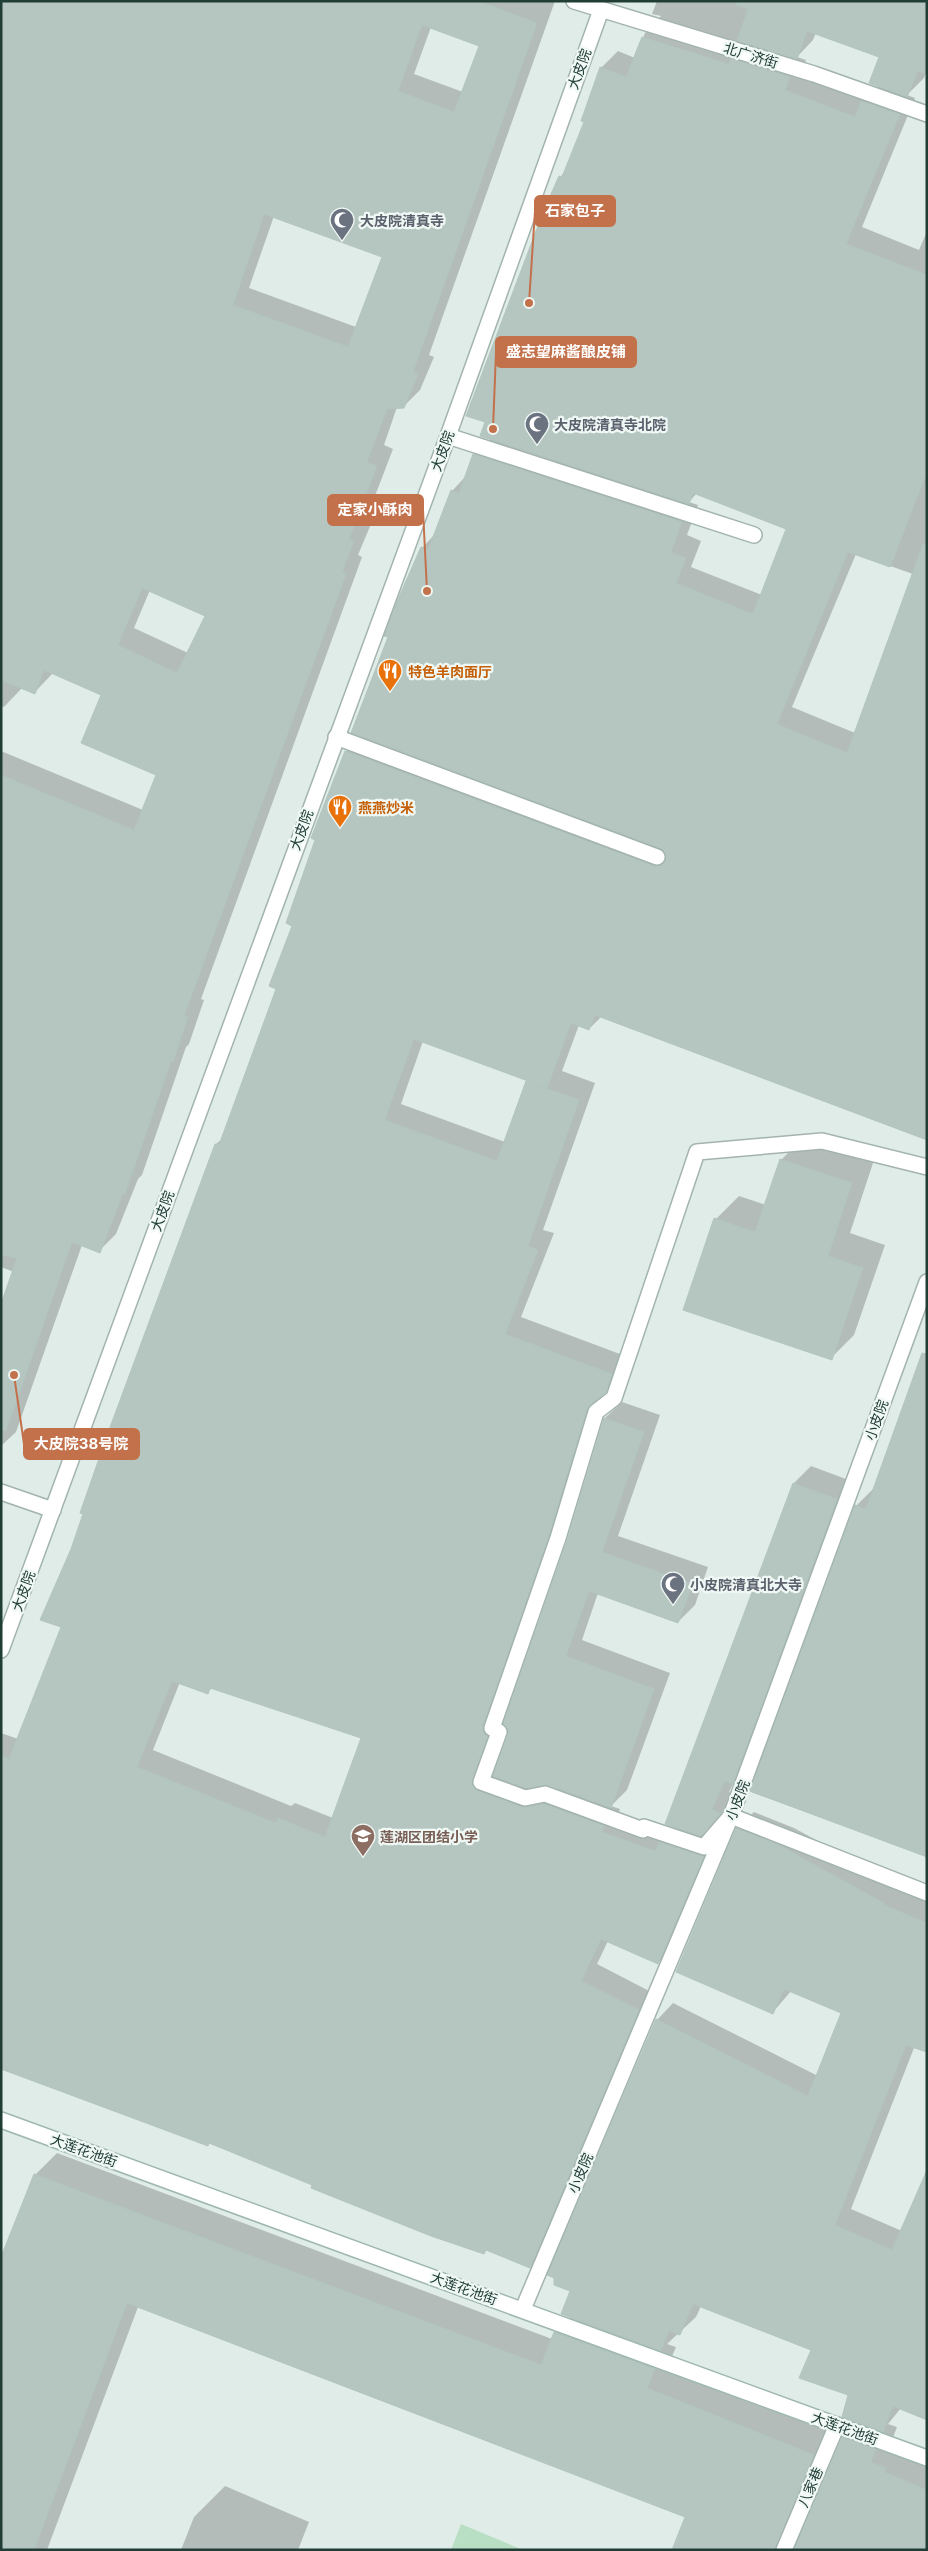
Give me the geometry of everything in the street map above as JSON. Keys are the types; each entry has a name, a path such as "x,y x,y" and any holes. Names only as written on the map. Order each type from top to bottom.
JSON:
{"street":[{"name":"北广济街","path":"574,1 814,74 927,114"},
{"name":"大皮院","path":"1,1650 448,436 601,10"},
{"path":"448,436 754,535"},
{"path":"336,736 657,857"},
{"path":"927,1167 822,1141 697,1152 614,1398 596,1412 558,1538 492,1728 499,1732 482,1782 525,1798 545,1794 643,1830 644,1827 704,1847 731,1816 927,1893"},
{"name":"小皮院","path":"522,2309 731,1816 927,1282"},
{"path":"1,1492 53,1510"},
{"name":"大莲花池街","path":"1,2120 927,2458"},
{"name":"八家巷","path":"784,2550 837,2425"}],"green space":[{"path":"461,2524 523,2550 451,2550"}],"building":[{"path":"1,1 478,1 537,23 413,372 418,374 404,408 387,409 367,462 377,466 349,539 354,541 342,572 346,574 184,1016 188,1017 125,1194 123,1193 100,1253 72,1242 6,1431 1,1430 1,1304 17,1258 1,1255 1,775 134,830 156,775 81,743 101,695 44,670 35,694 1,680","holes":["422,25 479,46 454,112 398,91","264,214 382,257 348,347 233,305","142,588 205,616 177,673 118,645"]},
{"path":"737,1 927,1 927,74 918,71 907,97 869,83 879,57 807,31 797,59 737,41 748,9 736,5"},
{"path":"642,37 729,64 731,59 790,77 785,90 855,117 861,101 900,114 846,244 927,275 927,472 890,567 848,552 777,724 847,753 923,544 927,545 927,1140 595,1015 589,1030 571,1023 547,1088 414,1039 396,1088 385,1120 497,1161 526,1081 579,1100 528,1246 538,1250 505,1334 612,1374 606,1392 587,1409 549,1535 483,1725 484,1733 488,1736 472,1784 478,1791 522,1807 544,1804 604,1826 602,1832 655,1851 659,1842 704,1856 658,1964 601,1939 581,1981 639,2010 530,2268 486,2250 484,2254 431,2236 311,2188 312,2185 209,2143 208,2146 1,2069 1,1755 9,1759 61,1627 40,1620 71,1549 83,1514 80,1513 109,1430 215,1144 219,1145 276,989 269,986 292,926 286,923 315,840 311,838 345,751 654,866 659,866 666,861 666,855 660,848 351,733 388,637 384,636 395,606 421,547 428,550 451,490 459,493 473,454 682,522 671,552 686,558 676,583 753,614 786,529 693,493 689,504 480,436 485,422 466,416 544,210 559,176 562,177 584,122 581,121 600,67 626,77","holes":["172,1681 208,1694 210,1688 361,1738 325,1837 278,1818 276,1823 137,1767"]},
{"path":"780,1159 852,1183 828,1256 863,1268 832,1360 683,1310 714,1218 755,1232"},
{"path":"922,1353 927,1354 927,1857 750,1791 855,1505 866,1509"},
{"path":"604,1418 644,1432 602,1552 693,1584 678,1623 589,1591 566,1656 654,1689 611,1808 548,1785 526,1788 493,1776 508,1735 507,1727 503,1724 567,1541"},
{"path":"793,1483 837,1499 733,1784 725,1781 712,1809 721,1814 701,1836 665,1824"},
{"path":"736,1828 777,1844 884,1903 884,1905 927,1923 927,2052 906,2045 835,2225 892,2250 927,2170 927,2420 893,2406 883,2432 842,2417 848,2395 799,2378 811,2350 693,2304 680,2335 669,2331 661,2351 561,2314 570,2291 554,2285 554,2278 547,2275 656,2019 808,2096 841,2013 784,1989 773,2014 676,1972"},
{"path":"34,2174 541,2365 554,2332 655,2369 647,2388 814,2455 775,2550 672,2550 685,2517 127,2303 34,2550 1,2550 1,2257"},
{"path":"842,2437 876,2449 871,2462 886,2468 884,2472 927,2490 927,2550 794,2550"}],"place":[{"name":"大皮院清真寺","path":"342,241"},
{"name":"石家包子","path":"529,303"},
{"name":"盛志望麻酱酿皮铺","path":"493,429"},
{"name":"大皮院清真寺北院","path":"537,445"},
{"name":"定家小酥肉","path":"427,591"},
{"name":"特色羊肉面厅","path":"390,692"},
{"name":"燕燕炒米","path":"340,828"},
{"name":"大皮院38号院","path":"14,1375"},
{"name":"小皮院清真北大寺","path":"673,1605"},
{"name":"莲湖区团结小学","path":"363,1857"}]}
